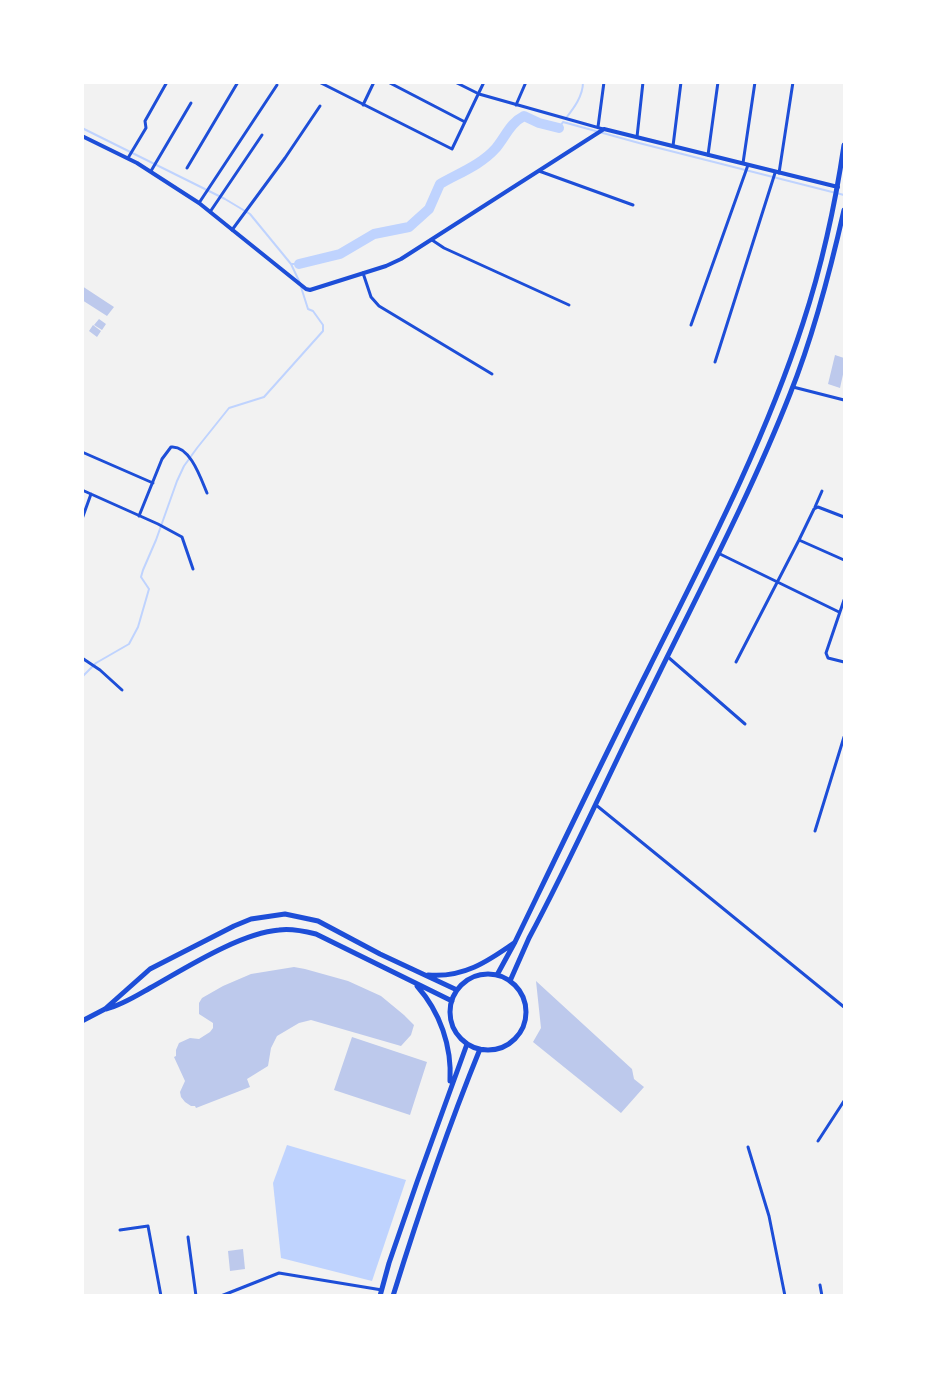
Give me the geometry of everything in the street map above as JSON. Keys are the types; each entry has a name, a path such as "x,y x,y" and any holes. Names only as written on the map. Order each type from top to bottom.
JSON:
{"highway":[{"path":"497,975 742,480 780,390 803,323 820,264 836,202 844,145"},
{"path":"510,981 529,938 596,805 667,657 720,554 752,484 793,387 824,293 844,210"},
{"path":"82,1021 105,1009 136,981 157,966 251,919 285,914 318,921 457,990"},
{"path":"105,1009 116,1007 126,1002 240,940 278,930 316,934 452,1001"},
{"path":"423,974 441,976 470,969 486,963 515,942"},
{"path":"482,974 497,975 510,981 517,988 525,1004 524,1023 515,1039 507,1044 499,1048 480,1049 467,1044 454,1031 449,1012 457,990 463,982 482,974"},
{"path":"416,984 433,1006 448,1044 451,1059 450,1087"},
{"path":"381,1293 392,1254 450,1087 467,1044"},
{"path":"393,1296 428,1186 454,1113 480,1049"}],"street":[{"path":"129,156 146,128 145,121 167,82"},
{"path":"187,168 238,82"},
{"path":"319,82 449,149 453,148 484,82"},
{"path":"363,105 374,82"},
{"path":"388,82 465,122"},
{"path":"455,82 478,94 562,118 838,188"},
{"path":"516,105 526,82"},
{"path":"598,127 604,82"},
{"path":"636,138 643,82"},
{"path":"673,146 682,82"},
{"path":"708,155 718,82"},
{"path":"743,163 755,82"},
{"path":"715,362 777,173 793,82"},
{"path":"199,203 277,85"},
{"path":"151,170 191,104"},
{"path":"232,230 286,158 320,106"},
{"path":"82,136 129,156 151,170 199,203 299,285 310,290 393,263 604,129"},
{"path":"210,212 262,135"},
{"path":"691,325 748,165"},
{"path":"538,170 633,205"},
{"path":"432,240 444,248 569,305"},
{"path":"363,273 371,297 379,306 492,374"},
{"path":"793,387 844,400"},
{"path":"140,516 162,459 171,447 176,447 192,459 208,493"},
{"path":"82,452 153,483"},
{"path":"82,490 158,524 182,537 193,569"},
{"path":"736,662 778,582 822,491"},
{"path":"82,519 91,494"},
{"path":"814,509 818,507 844,517"},
{"path":"799,540 844,560"},
{"path":"720,554 839,612"},
{"path":"844,600 826,656 844,662"},
{"path":"667,657 745,724"},
{"path":"82,658 97,667 122,690"},
{"path":"815,831 844,737"},
{"path":"596,805 844,1007"},
{"path":"818,1141 844,1101"},
{"path":"748,1148 769,1216 785,1296"},
{"path":"120,1230 148,1226 161,1296"},
{"path":"188,1237 196,1296"},
{"path":"221,1296 279,1273 381,1293"},
{"path":"820,1285 822,1296"}],"water":[{"path":"287,1145 406,1180 372,1281 281,1258 273,1183"}],"building":[{"path":"82,286 114,307 107,316 82,300"},
{"path":"99,319 106,324 102,330 94,325"},
{"path":"93,325 101,331 97,337 89,331"},
{"path":"835,355 844,358 844,370 840,388 828,384"},
{"path":"294,967 348,981 381,996 414,1025 411,1035 401,1046 311,1020 299,1023 277,1036 271,1048 268,1066 247,1079 250,1087 196,1108 185,1102 180,1092 185,1081 174,1057 176,1056 179,1043 190,1038 199,1039 213,1028 213,1023 199,1014 199,1003 202,998 223,986 251,974"},
{"path":"536,981 632,1069 634,1079 644,1087 621,1113 533,1042 541,1028"},
{"path":"352,1037 427,1062 410,1115 334,1090"},
{"path":"243,1249 245,1269 230,1271 228,1251"}],"waterway":[{"path":"566,118 580,97 583,82"},
{"path":"299,264 340,254 374,234 409,227 429,209 440,184 484,159 496,148 515,122 524,116 539,123 559,128"},
{"path":"563,122 844,195"},
{"path":"559,128 563,122"},
{"path":"82,128 225,199 250,214 291,264 299,264"},
{"path":"291,264 300,283"},
{"path":"82,677 96,663 129,644 138,627 149,589 141,577 184,466 229,408 264,397 323,331 323,325 313,311 308,309 301,287"}]}
